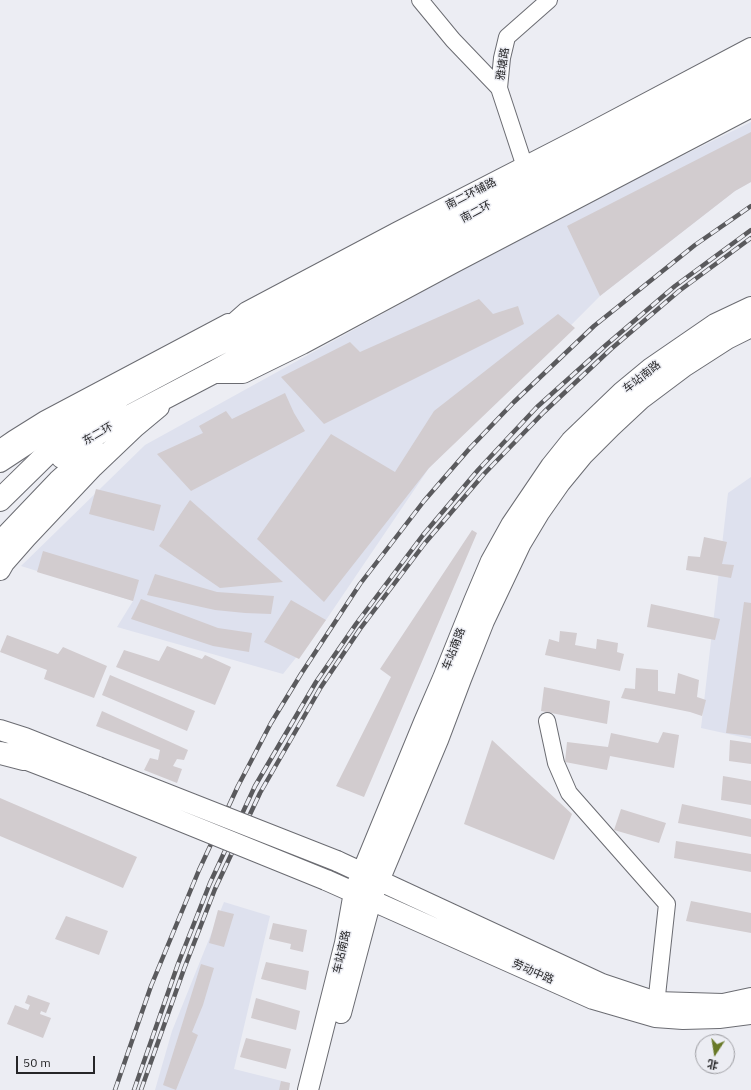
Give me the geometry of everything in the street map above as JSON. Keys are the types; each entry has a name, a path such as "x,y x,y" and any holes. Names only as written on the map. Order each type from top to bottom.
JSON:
{"highway":[{"name":"南二环","path":"199,354 382,262 751,65"},
{"name":"南二环","path":"212,373 751,86"},
{"name":"东二环","path":"0,500 35,464 96,413 122,395 199,354"},
{"name":"东二环","path":"0,517 32,484 80,444 212,373"},
{"path":"0,543 59,481 138,412"},
{"path":"0,479 36,453 73,432"},
{"path":"0,751 25,748"}],"main road":[{"name":"南二环辅路","path":"199,354 247,312 751,48"},
{"path":"212,373 243,373 302,344 751,107"},
{"name":"车站南路","path":"308,1090 344,943 371,876 390,805 491,561 511,525 546,472 572,441 622,392 651,368 715,324 751,307"},
{"name":"车站南路","path":"371,876 408,813 495,597 521,543 543,507 583,455 642,399 685,366 727,338 751,327"},
{"path":"0,570 4,563 26,538 118,443 146,418 184,388"},
{"path":"0,462 44,433 122,395"},
{"path":"0,720 25,748"},
{"path":"0,730 25,748 95,776"},
{"path":"0,757 25,748"},
{"name":"劳动中路","path":"95,776 593,999 655,1009 723,1004 751,998"},
{"name":"劳动中路","path":"95,776 337,861 655,1009 683,1019 719,1018 751,1014"},
{"name":"车站南路","path":"321,1090 363,896"}],"street":[{"path":"420,0 453,40 499,88"},
{"name":"雅塘路","path":"524,167 499,88 502,58 507,37 549,0"},
{"path":"0,448 45,419 247,312"},
{"path":"547,721 556,763 569,794 667,904 655,1009"}],"shaded area":[{"path":"751,122 751,182 735,191 600,296 429,468 326,620 283,674 117,627 133,601 21,566 145,445 556,218"},
{"path":"751,477 751,739 701,728 728,493"},
{"path":"224,902 270,916 234,1069 290,1083 289,1090 155,1090 172,1031"}],"building":[{"path":"751,132 751,182 735,191 600,296 567,226"},
{"path":"479,299 493,314 518,306 524,324 324,424 281,377 350,342 360,352"},
{"path":"558,314 575,328 429,468 324,602 257,539 331,434 395,472 434,411"},
{"path":"285,393 294,413 305,431 191,491 157,454 203,433 199,426 226,411 232,419"},
{"path":"96,489 161,505 154,531 89,514"},
{"path":"190,500 283,582 220,588 159,546"},
{"path":"472,530 477,533 364,797 336,786 391,677 380,669"},
{"path":"704,537 727,542 722,564 734,565 731,578 686,570 688,556 700,557"},
{"path":"43,551 139,580 133,601 37,572"},
{"path":"155,574 217,592 274,596 271,614 215,610 147,595"},
{"path":"141,599 218,628 252,633 249,652 213,646 131,619"},
{"path":"291,600 326,620 299,659 264,642"},
{"path":"744,602 751,603 751,736 726,733"},
{"path":"651,604 720,619 715,640 647,627"},
{"path":"560,631 577,633 575,645 596,649 597,639 618,643 617,652 624,654 620,671 545,655 549,639 559,642"},
{"path":"7,635 58,654 63,647 107,666 94,698 44,679 47,670 0,652"},
{"path":"167,646 202,659 205,655 231,667 215,705 116,667 124,650 159,661"},
{"path":"636,668 658,670 658,691 675,694 678,673 699,680 697,697 706,700 702,716 690,712 621,698 625,688 635,689"},
{"path":"110,675 195,711 187,731 102,695"},
{"path":"544,687 610,701 607,724 541,711"},
{"path":"102,711 188,750 184,760 177,759 173,766 182,769 177,783 144,770 150,758 158,760 160,750 96,726"},
{"path":"663,732 679,735 674,768 610,756 607,770 565,762 567,742 608,747 611,733 658,743"},
{"path":"492,740 572,814 554,860 464,824"},
{"path":"730,740 751,743 751,764 729,761"},
{"path":"723,776 751,781 751,805 721,800"},
{"path":"0,798 137,857 123,888 0,836"},
{"path":"682,804 751,819 751,837 678,823"},
{"path":"621,809 666,823 659,843 614,830"},
{"path":"676,841 751,854 751,872 674,858"},
{"path":"691,901 751,913 751,933 686,921"},
{"path":"218,910 234,914 224,947 209,943"},
{"path":"66,916 108,931 99,955 55,939"},
{"path":"273,923 307,930 303,952 290,949 291,944 269,939"},
{"path":"266,962 309,971 306,990 261,979"},
{"path":"201,964 214,968 203,1005 192,1032 198,1035 176,1090 163,1085"},
{"path":"28,995 50,1003 46,1013 41,1011 40,1014 51,1018 43,1038 7,1024 15,1005 28,1010 30,1005 25,1003"},
{"path":"256,998 300,1011 296,1030 251,1018"},
{"path":"246,1038 291,1049 286,1069 240,1057"},
{"path":"281,1081 290,1083 289,1090 279,1090"}],"railway":[{"path":"115,1090 151,986 199,870 238,786 271,723 360,584 424,501 470,448 514,402 594,326 695,245 751,206"},
{"path":"134,1090 178,964 210,883 255,786 316,682 356,624 423,535 478,470 537,407 675,286 751,230"},
{"path":"141,1090 184,969 215,889 260,793 321,687 360,629 425,543 484,474 544,412 611,349 679,291 751,238"}]}
